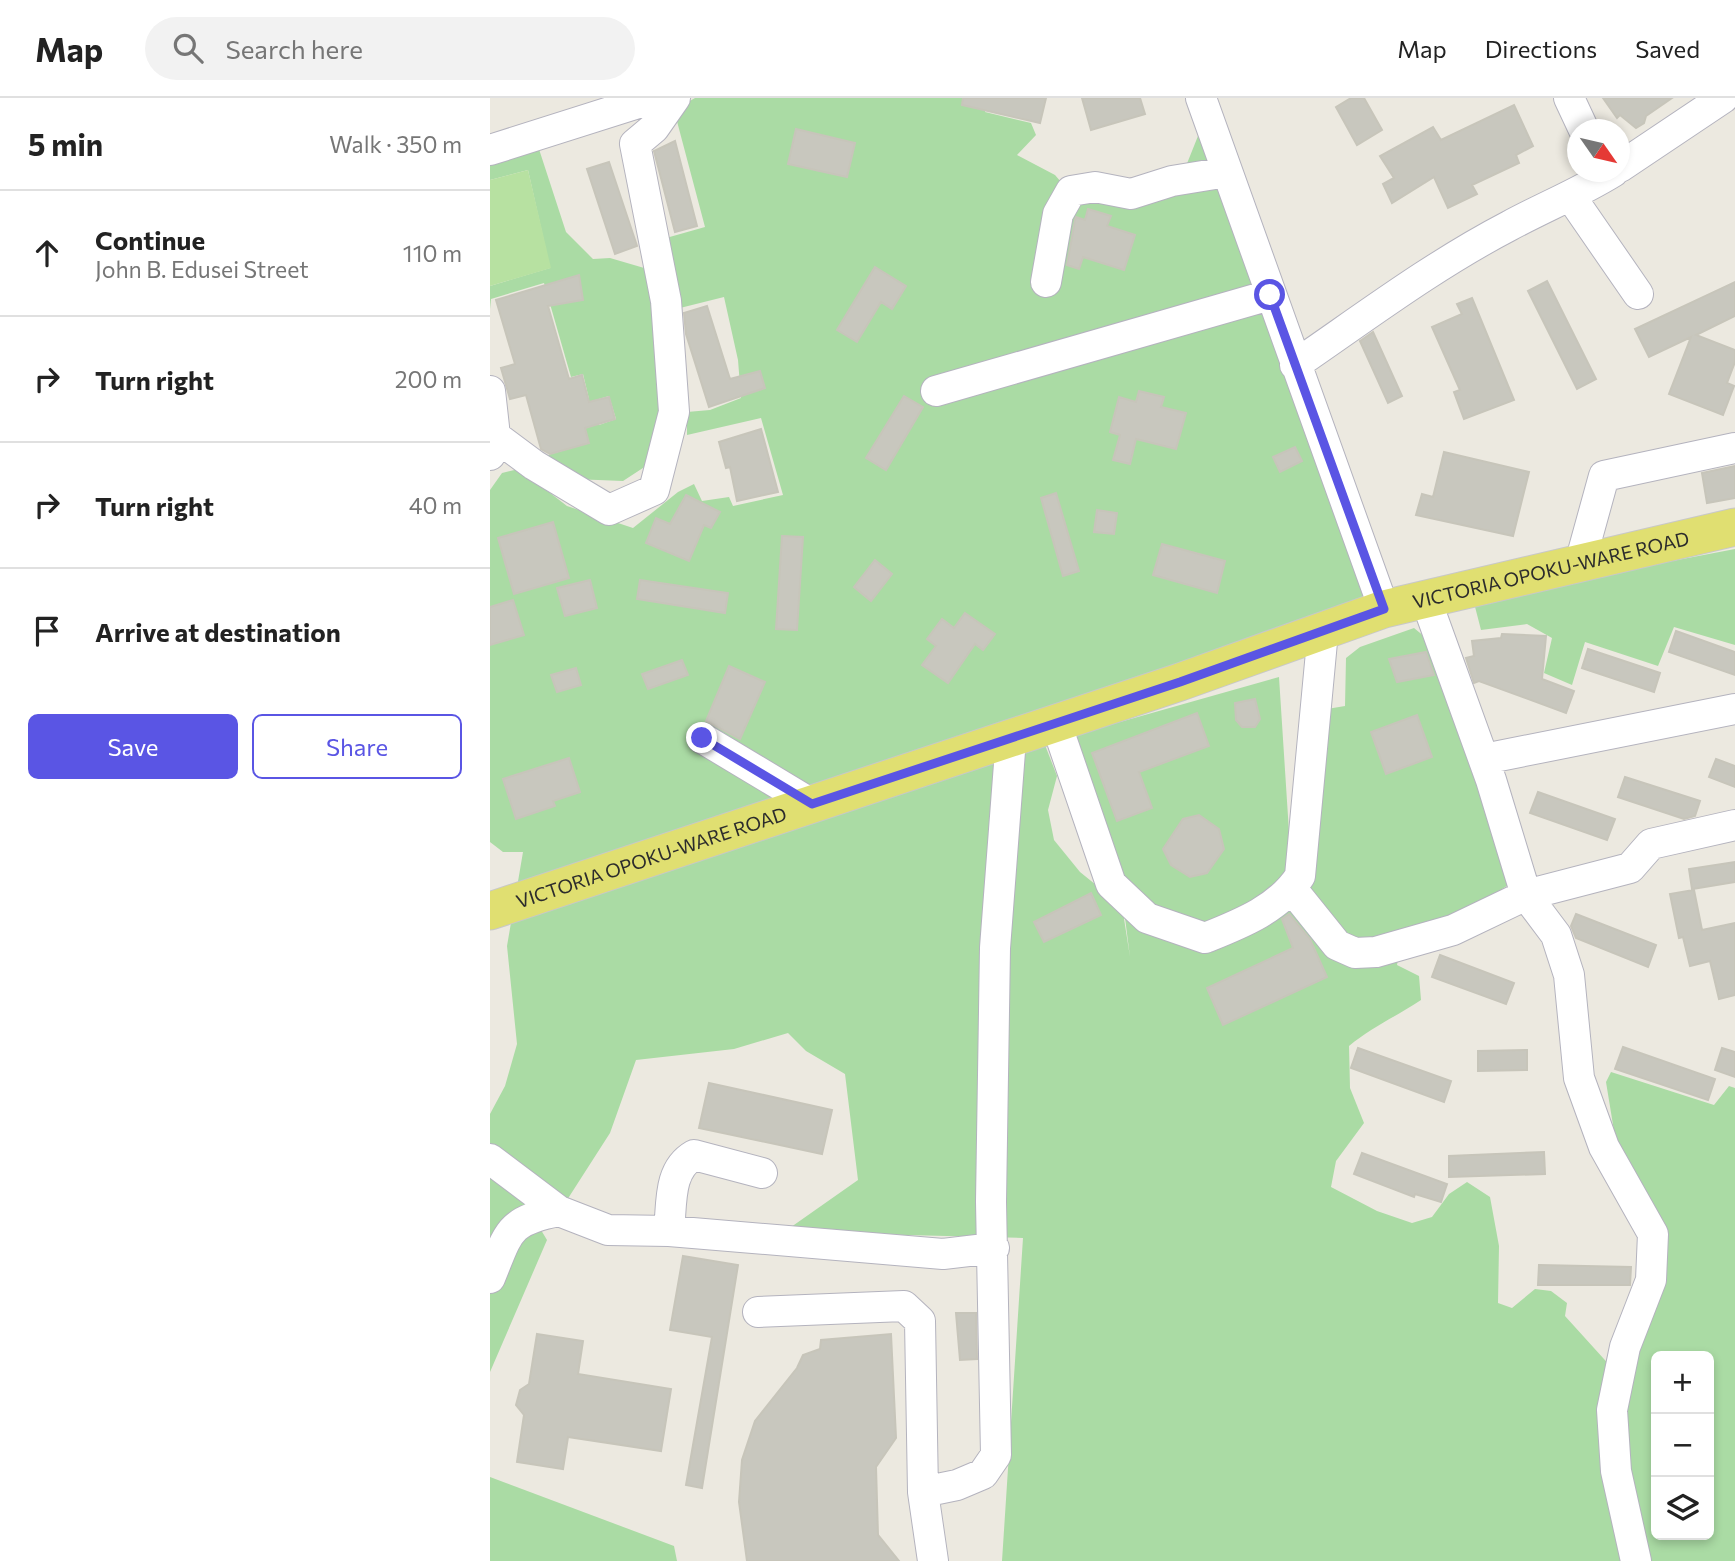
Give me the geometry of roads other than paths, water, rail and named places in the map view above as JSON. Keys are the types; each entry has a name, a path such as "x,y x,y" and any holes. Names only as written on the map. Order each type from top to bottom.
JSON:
{"main road":[{"name":"VICTORIA OPOKU-WARE ROAD","path":"490,911 1056,723 1384,609 1735,527"}],"street":[{"path":"490,150 654,98"},
{"path":"490,391 493,446 534,465 609,510 654,490 674,412 666,302 635,144 654,128 675,98"},
{"path":"1201,98 1384,609"},
{"path":"1569,98 1579,119"},
{"path":"1630,159 1723,98"},
{"path":"1046,282 1058,214 1071,191 1095,187 1131,194 1172,181 1227,172"},
{"path":"1295,365 1454,259 1509,226 1571,197 1594,182"},
{"path":"1571,197 1639,294"},
{"path":"936,391 1270,295"},
{"path":"1580,563 1604,476 1735,447"},
{"path":"1426,600 1484,759 1526,895 1556,935 1569,975 1579,1078 1604,1147 1653,1234 1651,1280 1625,1347 1612,1410 1616,1471 1636,1561"},
{"path":"1056,723 1111,884 1147,918 1205,938 1250,920 1292,889 1300,876 1305,847 1323,631"},
{"path":"1484,759 1735,709"},
{"path":"702,738 812,804"},
{"path":"923,1492 957,1485 983,1474 996,1455 991,1202 995,948 1011,738"},
{"path":"1292,889 1337,944 1355,953 1376,952 1453,930 1526,895 1630,868 1651,844 1735,825"},
{"path":"669,1231 676,1171 684,1161 694,1155 762,1173"},
{"path":"490,1158 559,1211 608,1230 669,1231 943,1254 994,1248"},
{"path":"490,1278 513,1226 523,1220 559,1211"},
{"path":"758,1312 904,1306 920,1321 923,1492 933,1561"}]}
